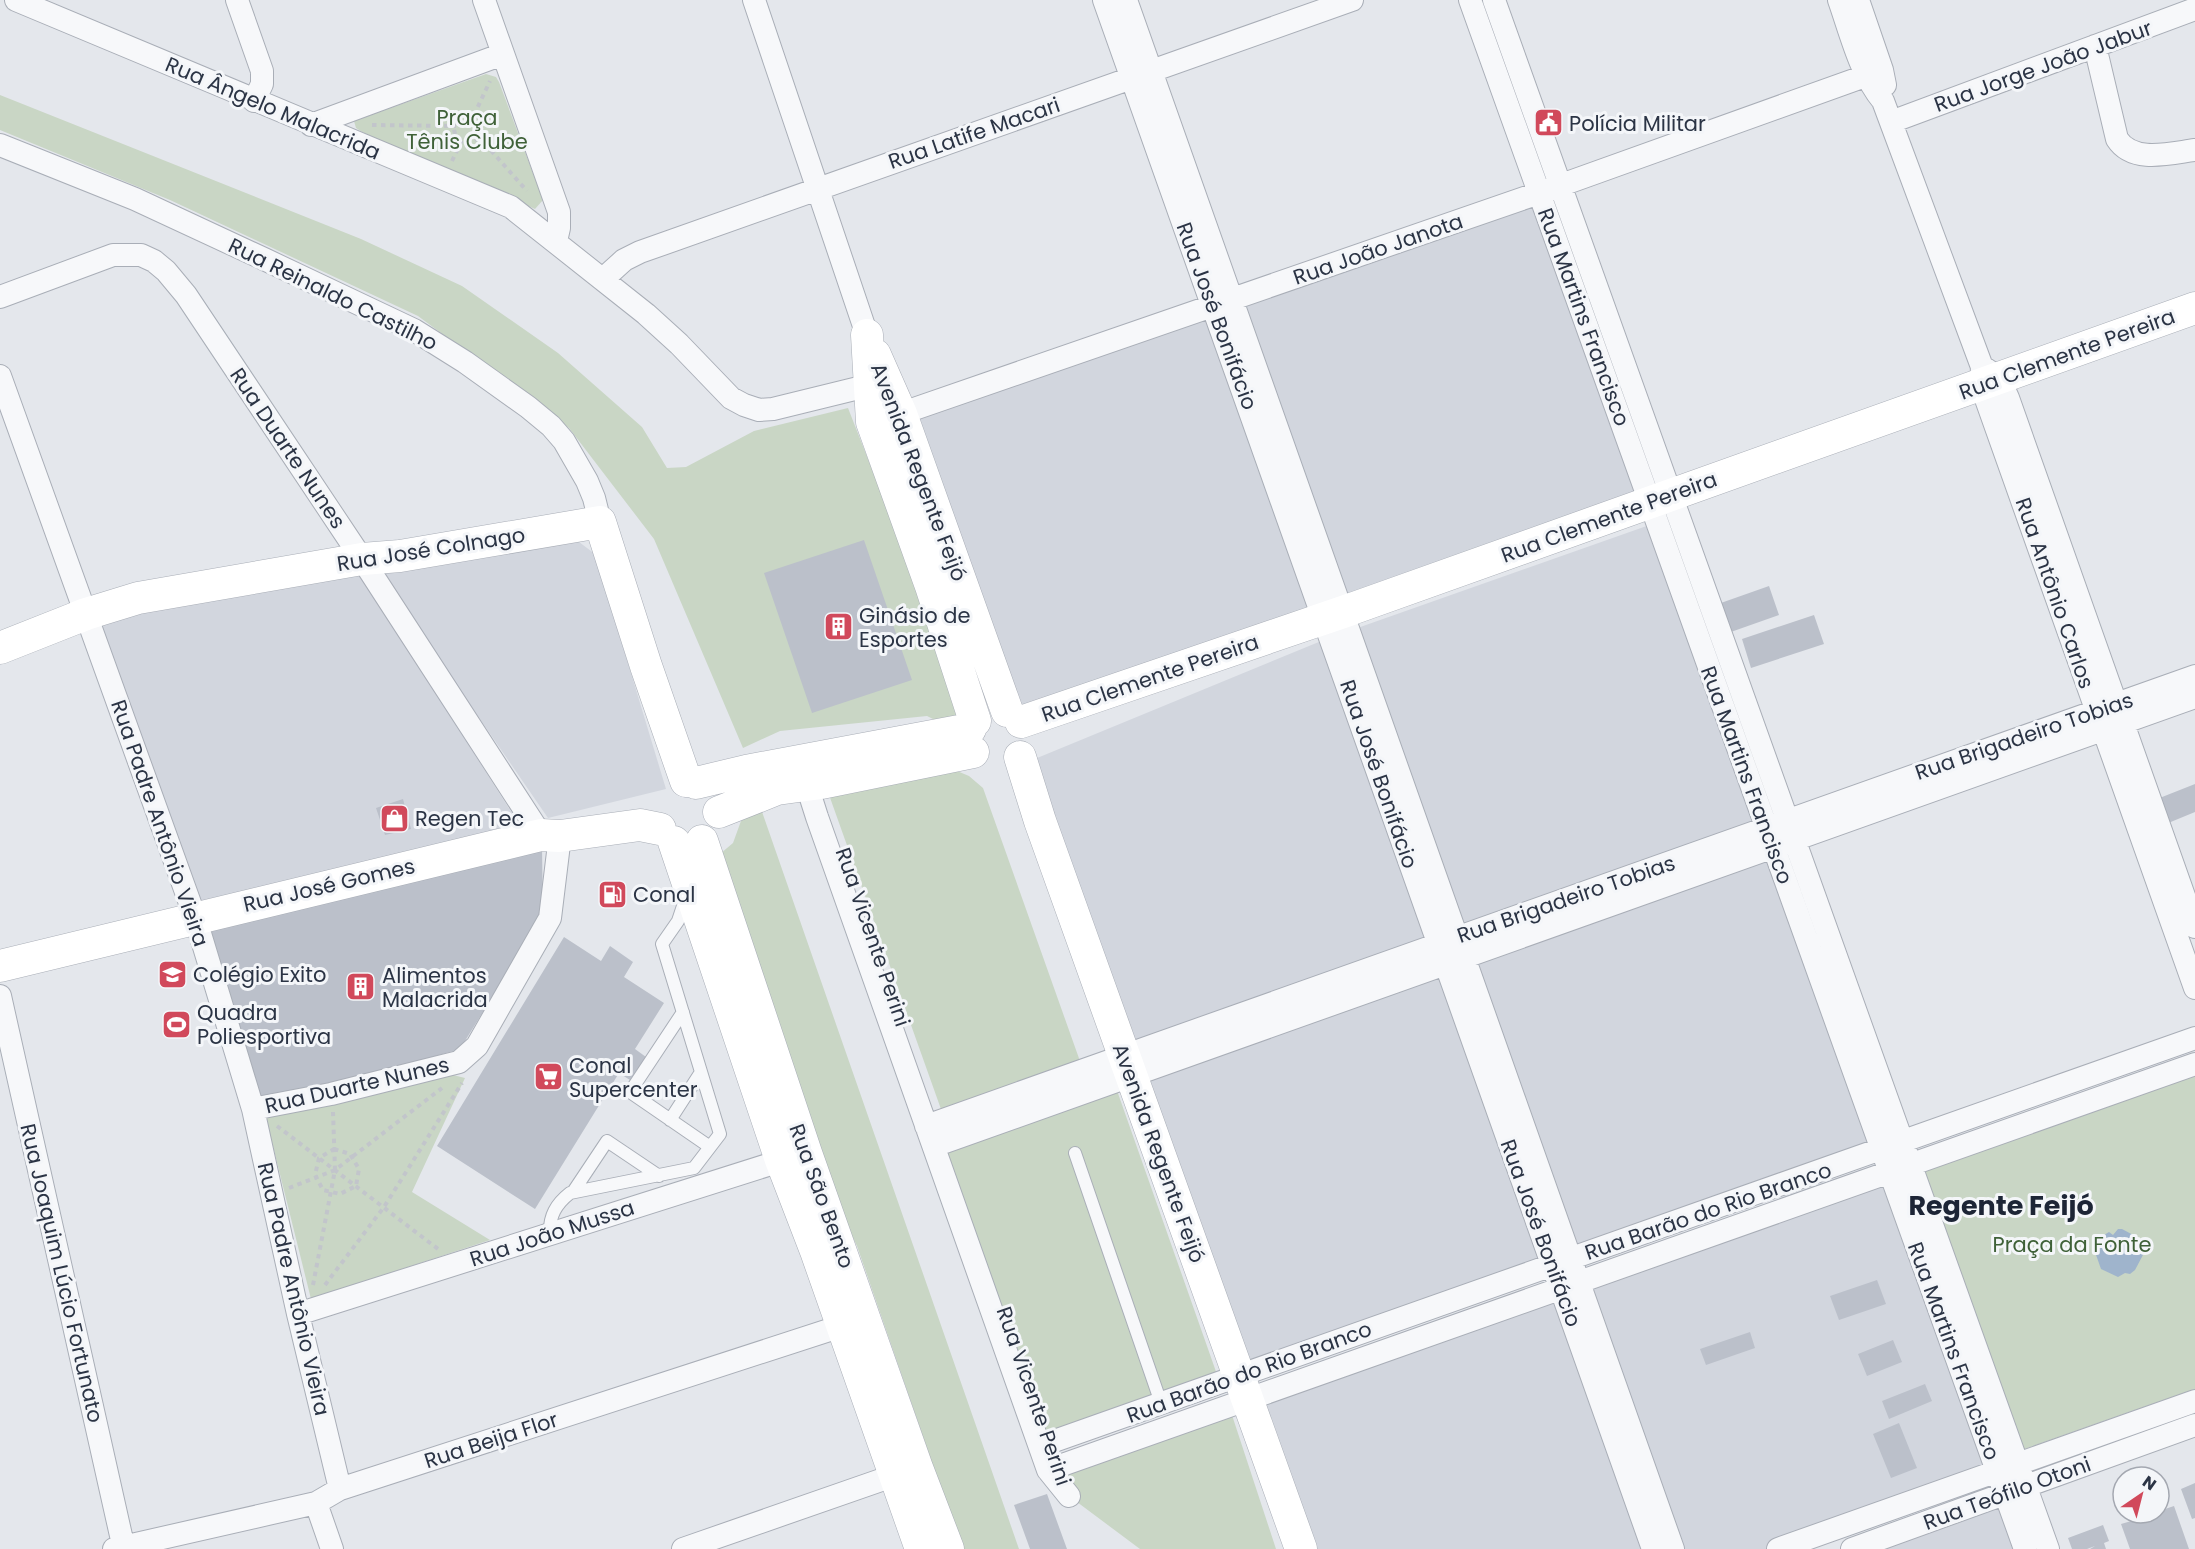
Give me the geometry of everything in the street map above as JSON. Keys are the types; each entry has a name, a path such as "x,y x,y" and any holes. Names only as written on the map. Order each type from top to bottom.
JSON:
{"main road":[{"name":"Rua Clemente Pereira","path":"973,734 986,712 993,710 1016,739 1665,508 2195,308"},
{"name":"Rua Clemente Pereira","path":"1992,386 2195,331"},
{"name":"Avenida Regente Feijó","path":"867,336 886,418 945,580 1016,739 1048,869 1234,1391 1301,1549"},
{"name":"Rua José Colnago","path":"0,648 86,614 138,598 362,559 400,556 600,522"},
{"path":"600,522 646,666 691,782 705,787 712,794 719,812 715,829 679,837 655,814 660,796 676,784 691,782 810,772 973,734 979,759 987,765 996,767 1016,739"},
{"name":"Avenida Regente Feijó","path":"945,580 973,734"},
{"path":"719,812 777,789 810,772"},
{"name":"Rua José Gomes","path":"0,966 195,917 550,836 640,825 679,837"},
{"name":"Rua São Bento","path":"679,837 689,887 794,1157"},
{"name":"Rua São Bento","path":"679,837 794,1157 816,1251 854,1322 906,1471 921,1549"},
{"name":"Avenida Regente Feijó","path":"1234,1391 1279,1549"},
{"name":"Rua São Bento","path":"906,1471 948,1549"}],"street":[{"name":"Rua Ângelo Malacrida","path":"16,0 254,101 502,202 603,279 680,344 731,398 744,405 759,410 773,408 879,383"},
{"path":"237,0 262,71 262,84 254,101"},
{"path":"484,0 559,212 556,241"},
{"name":"Avenida Regente Feijó","path":"754,0 867,336"},
{"name":"Rua José Bonifácio","path":"1104,0 1141,75 1561,1262 1673,1549"},
{"name":"Rua José Bonifácio","path":"1126,0 1141,75"},
{"name":"Rua Latife Macari","path":"603,279 624,260 640,252 1352,0"},
{"name":"Rua Martins Francisco","path":"1470,0 1539,193 1749,714 1780,834"},
{"name":"Rua Martins Francisco","path":"1494,0 1561,186 1665,508 1728,722 1780,834 2015,1490 2048,1549"},
{"path":"1839,0 1874,73"},
{"path":"1858,0 1874,73"},
{"name":"Rua Jorge João Jabur","path":"1887,112 2095,46 2195,9"},
{"path":"2095,46 2117,140 2122,147 2140,154 2195,150"},
{"path":"311,124 503,54"},
{"name":"Rua João Janota","path":"886,418 1561,186 1874,73"},
{"name":"Rua Antônio Carlos","path":"1874,73 1874,89 1887,112 1992,386 2110,717 2195,988"},
{"name":"Rua Reinaldo Castilho","path":"0,145 135,199 264,259 414,330 465,362 528,407 551,426 564,441 587,481 600,522"},
{"name":"Rua Duarte Nunes","path":"0,297 113,255 141,255 154,261 166,271 186,295 550,836 550,918 477,1046 459,1062 331,1094 253,1109"},
{"name":"Rua Padre Antônio Vieira","path":"0,376 195,917 253,1109 298,1314 340,1489"},
{"name":"Rua Brigadeiro Tobias","path":"935,1134 2110,717 2195,676"},
{"name":"Rua Brigadeiro Tobias","path":"2110,717 2195,697"},
{"path":"1728,722 1749,714"},
{"name":"Rua Antônio Carlos","path":"2110,717 2195,927"},
{"name":"Rua Vicente Perini","path":"810,772 1053,1468"},
{"name":"Rua Joaquim Lúcio Fortunato","path":"0,996 121,1548"},
{"name":"Rua Barão do Rio Branco","path":"1053,1468 1234,1391 1561,1262 2195,1038"},
{"name":"Rua Barão do Rio Branco","path":"1045,1445 1161,1403 1234,1391 1570,1285 2195,1064"},
{"name":"Rua João Mussa","path":"298,1314 794,1157"},
{"name":"Rua José Bonifácio","path":"1570,1285 1653,1549"},
{"name":"Rua Beija Flor","path":"121,1548 316,1503 340,1489 854,1322"},
{"name":"Rua Teófilo Otoni","path":"1778,1549 2195,1401"},
{"name":"Rua Teófilo Otoni","path":"1852,1549 2195,1425"},
{"path":"683,1549 906,1471"},
{"name":"Rua Martins Francisco","path":"2015,1490 2025,1549"},
{"path":"316,1503 332,1549"}],"lane":[{"path":"550,1234 549,1222 556,1206 573,1192 694,1168 720,1134 662,944 678,921 689,887"},
{"path":"683,1012 630,1092 710,1147"},
{"path":"670,1120 701,1072"},
{"path":"573,1192 607,1141 659,1176"},
{"path":"1075,1153 1161,1403"}],"path":[{"path":"474,115 503,54"},
{"path":"468,113 478,117 483,127 479,137 469,142 459,138 455,126 457,118 468,113"},
{"path":"371,125 455,126"},
{"path":"479,137 530,195"},
{"path":"298,1314 315,1297 384,1207 465,1078 477,1046"},
{"path":"272,1195 335,1170 458,1076 461,1067 459,1062"},
{"path":"298,1314 311,1299 335,1170 331,1094"},
{"path":"253,1109 446,1255 450,1266"},
{"path":"334,1150 350,1154 359,1169 356,1186 340,1194 323,1190 315,1175 319,1158 334,1150"}],"shaded area":[{"path":"1539,193 1651,503 1343,612 1231,299"},
{"path":"1213,305 1325,618 1015,718 901,414"},
{"path":"1658,522 1767,828 1457,938 1349,631"},
{"path":"567,533 595,554 666,789 548,818 385,581 387,566"},
{"path":"354,565 524,832 202,904 93,617"},
{"path":"1331,637 1439,943 1124,1056 1025,763"},
{"path":"1774,848 1882,1149 1570,1259 1464,957"},
{"path":"1446,963 1552,1264 1239,1376 1131,1076"},
{"path":"1890,1172 1997,1472 1778,1549 1673,1549 1578,1282"},
{"path":"1561,1288 1653,1549 1301,1549 1247,1399"},
{"path":"2005,1494 2024,1549 1852,1549"}],"green space":[{"name":"Praça Tênis Clube","path":"486,74 496,77 499,82 543,200 535,209 356,128 354,121"},
{"path":"0,95 361,239 462,286 558,353 642,427 667,468 686,467 754,431 848,408 967,712 951,728 927,716 780,731 743,748 654,539 569,428 418,316 170,200 0,130"},
{"path":"957,771 969,776 983,788 1081,1064 942,1112 828,792"},
{"path":"761,809 1019,1549 962,1549 857,1246 776,1081 714,859 733,843 741,821"},
{"name":"Praça da Fonte","path":"2195,1070 2195,1389 2016,1452 1915,1169"},
{"path":"453,1075 465,1078 412,1192 490,1240 311,1299 266,1118"},
{"path":"1114,1082 1220,1383 1050,1443 944,1142"},
{"path":"1229,1406 1276,1549 1140,1549 1069,1496 1059,1466"}],"water":[{"path":"2118,1229 2137,1237 2137,1247 2144,1253 2135,1270 2118,1277 2101,1269 2095,1252 2104,1235 2109,1232 2113,1235"}],"building":[{"name":"Ginásio de Esportes","path":"864,540 912,680 812,713 764,573"},
{"path":"1769,586 1779,615 1728,633 1718,604"},
{"path":"1814,615 1824,644 1751,668 1742,639"},
{"path":"2195,784 2195,812 2161,826 2152,801"},
{"name":"Regen Tec","path":"403,799 411,829 385,835 376,808"},
{"name":"Alimentos Malacrida","path":"542,846 543,915 460,1049 253,1108 208,925"},
{"name":"Conal Supercenter","path":"564,937 601,961 610,946 633,962 624,977 664,1003 635,1049 646,1057 630,1080 619,1073 535,1209 437,1146"},
{"path":"1877,1280 1886,1304 1839,1320 1830,1296"},
{"path":"1750,1332 1755,1348 1706,1365 1700,1349"},
{"path":"1893,1340 1902,1362 1867,1376 1858,1354"},
{"path":"1925,1384 1932,1401 1889,1419 1882,1401"},
{"path":"1899,1423 1917,1468 1891,1478 1873,1434"},
{"path":"2195,1483 2195,1518 2192,1519 2181,1489"},
{"path":"1047,1494 1067,1549 1030,1549 1014,1505"},
{"path":"2174,1506 2189,1549 2130,1549 2121,1525 2171,1525 2171,1507"},
{"path":"2103,1525 2109,1541 2104,1543 2106,1549 2090,1549 2095,1546 2087,1549 2072,1549 2068,1538"}],"place":[{"name":"Polícia Militar","path":"1548,123"},
{"name":"Ginásio de Esportes","path":"838,627"},
{"name":"Regen Tec","path":"394,818"},
{"name":"Conal","path":"612,894"},
{"name":"Colégio Exito","path":"172,974"},
{"name":"Alimentos Malacrida","path":"361,987"},
{"name":"Quadra Poliesportiva","path":"176,1024"},
{"name":"Conal Supercenter","path":"548,1077"}],"district":[{"name":"Regente Feijó","path":"2001,1205"}]}
